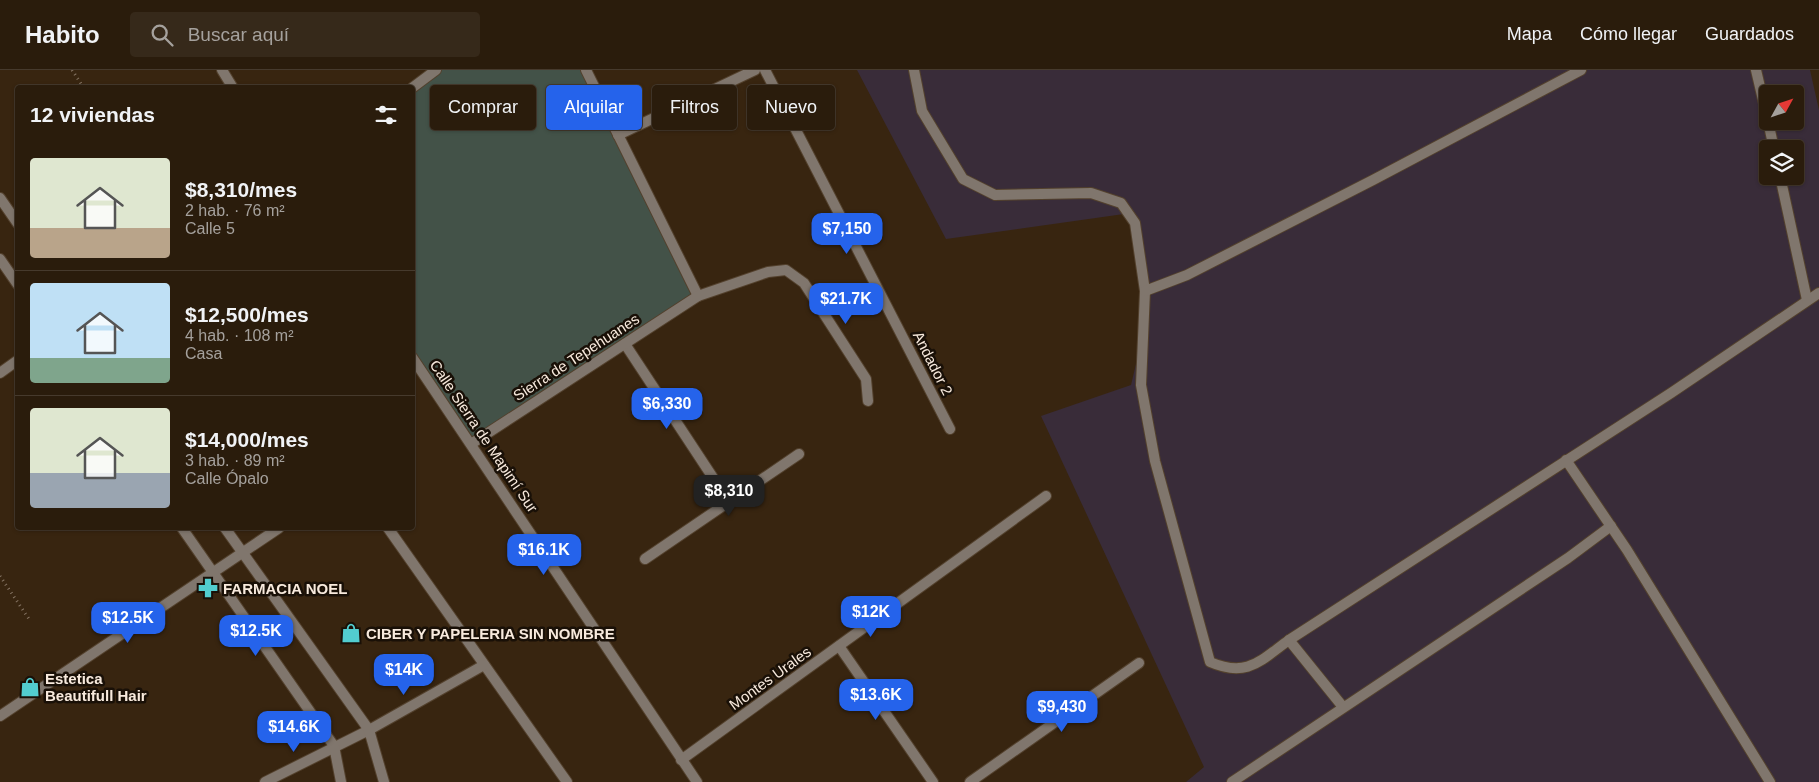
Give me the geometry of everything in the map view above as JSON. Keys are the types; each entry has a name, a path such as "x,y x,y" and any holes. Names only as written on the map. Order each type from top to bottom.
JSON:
{"street":[{"path":"222,70 231,85"},
{"path":"415,86 436,70"},
{"path":"586,70 698,296"},
{"path":"618,135 755,70"},
{"name":"Andador 2","path":"765,70 950,429"},
{"path":"914,70 922,111 963,179 995,195 1091,193 1121,203 1135,223 1145,291 1141,385 1155,461 1210,662 1227,670 1252,667 1289,640 1671,393 1819,293"},
{"path":"1145,291 1187,275 1373,180 1581,70"},
{"path":"1756,70 1760,85"},
{"path":"1782,185 1807,300"},
{"path":"0,198 15,220"},
{"path":"0,259 15,281"},
{"name":"Sierra de Tepehuanes","path":"471,444 698,296 768,272 786,270 804,283 866,379 868,401"},
{"path":"625,344 729,502"},
{"name":"Calle Sierra de Mapimí Sur","path":"415,360 696,782"},
{"path":"0,373 15,362"},
{"path":"645,559 799,454"},
{"path":"1566,460 1584,490 1611,526 1770,782"},
{"name":"Montes Urales","path":"681,760 1046,496"},
{"path":"1232,782 1568,558 1611,526"},
{"path":"183,530 334,746 341,782"},
{"path":"227,530 369,730 384,782"},
{"path":"0,716 276,530"},
{"path":"389,530 567,782"},
{"path":"1289,640 1343,707"},
{"path":"838,646 933,782"},
{"path":"970,782 1139,663"},
{"path":"265,782 369,730 484,665"}],"path":[{"path":"72,70 82,85"},
{"path":"0,576 29,619"}],"shaded area":[{"path":"857,70 1810,70 1819,110 1819,782 1186,782 1204,767 1041,416 1131,385 1136,364 1142,298 1131,213 946,239"}],"green space":[{"path":"436,70 586,70 593,85 546,85 546,130 616,130 698,296 471,444 415,360 415,86"}],"place":[{"name":"FARMACIA NOEL","path":"208,588"},
{"name":"CIBER Y PAPELERIA SIN NOMBRE","path":"351,633"},
{"name":"Estetica Beautifull Hair","path":"30,687"}]}
